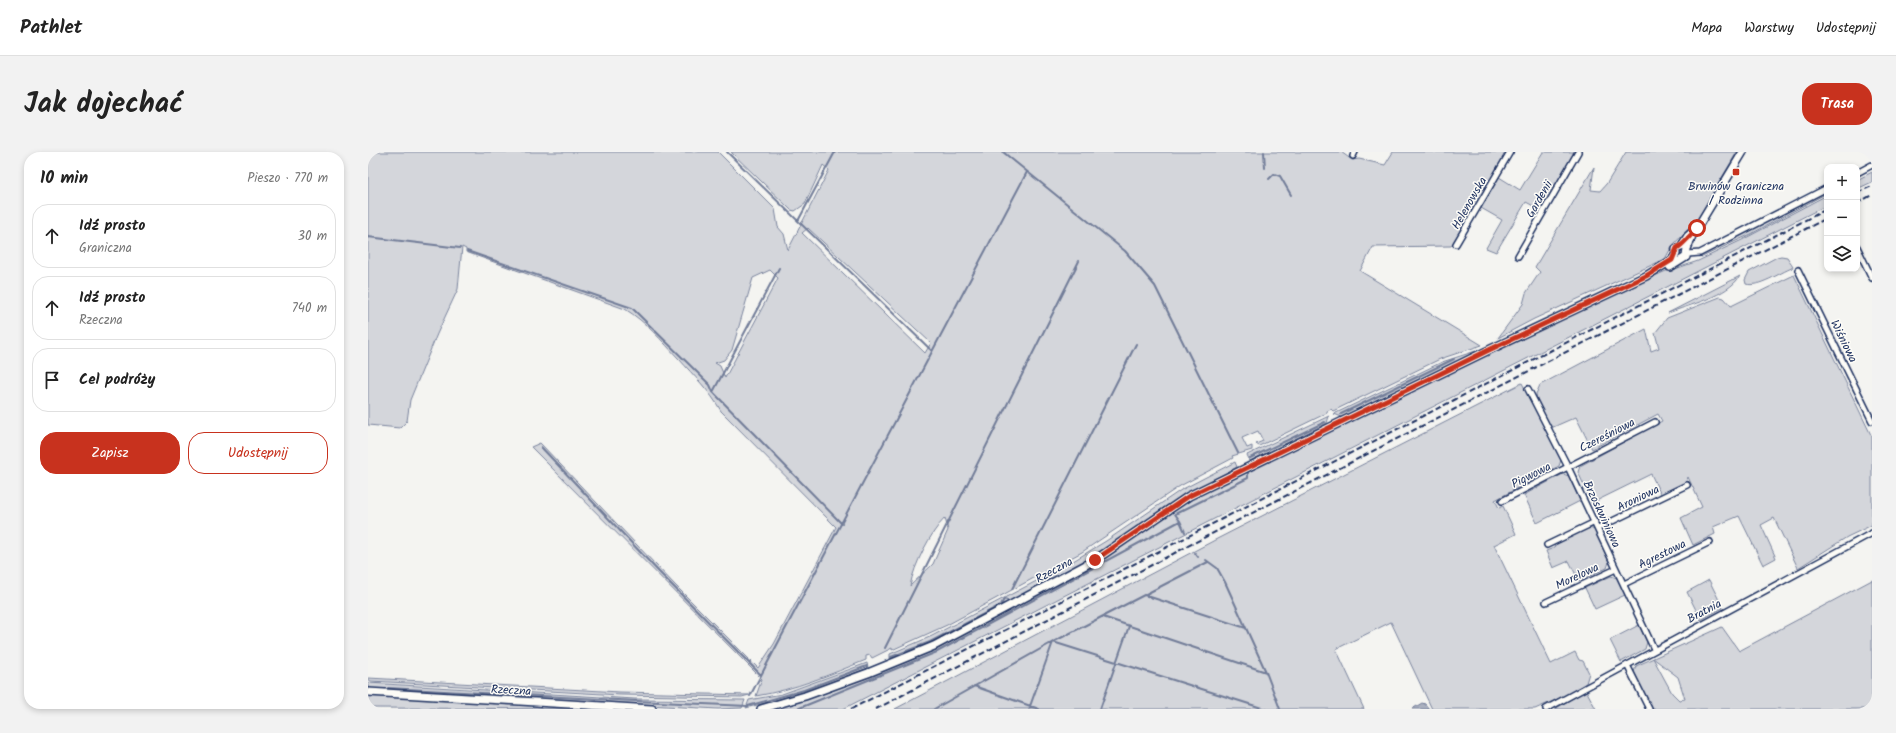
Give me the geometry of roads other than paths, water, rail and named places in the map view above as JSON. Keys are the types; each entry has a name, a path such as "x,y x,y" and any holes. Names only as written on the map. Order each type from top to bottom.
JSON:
{"street":[{"name":"Helenowska","path":"1456,244 1510,152"},
{"name":"Gardenii","path":"1518,256 1578,152"},
{"path":"1685,250 1693,233 1743,152"},
{"path":"1860,171 1872,165"},
{"path":"1679,256 1676,250 1700,253 1824,190"},
{"name":"Rzeczna","path":"761,709 861,675 934,646 1095,560 1189,496 1452,367 1646,276 1659,273 1679,256 1685,258 1685,250"},
{"path":"1860,253 1872,278"},
{"name":"Wiśniowa","path":"1798,270 1872,421"},
{"name":"Brzoskwiniowa","path":"1528,389 1568,466 1654,649"},
{"name":"Czereśniowa","path":"1568,466 1655,422"},
{"name":"Pigwowa","path":"1502,501 1568,466"},
{"name":"Aroniowa","path":"1598,528 1687,485"},
{"path":"1547,546 1595,522"},
{"name":"Bratnia","path":"1546,709 1628,665 1654,649 1872,533"},
{"name":"Agrestowa","path":"1624,584 1710,542"},
{"name":"Morelowa","path":"1546,602 1616,569"},
{"path":"1628,665 1649,709"},
{"name":"Rzeczna","path":"368,692 652,709"}],"water":[{"path":"1422,703 1429,709 1412,709"}],"waterway":[{"path":"727,152 932,351"},
{"path":"798,221 835,152"},
{"path":"1003,152 1125,251 1155,286 1238,453"},
{"path":"1264,152 1265,168"},
{"path":"750,696 1027,172"},
{"path":"1274,174 1280,176 1291,195"},
{"path":"1269,179 1274,174"},
{"path":"368,237 460,248"},
{"path":"467,251 632,308 710,385 713,392 842,524"},
{"path":"885,648 1079,261"},
{"path":"713,392 779,268"},
{"path":"1012,589 1136,344"},
{"path":"1341,414 1454,359"},
{"path":"1250,458 1325,422"},
{"path":"541,447 659,572 761,675"},
{"path":"797,709 937,652 1180,521 1175,514 1248,478 1248,473"},
{"path":"1180,521 1185,532"},
{"path":"1195,553 1198,557"},
{"path":"1206,560 1217,568 1225,582 1266,672 1280,709"},
{"path":"934,709 1053,642 1208,562"},
{"path":"1144,595 1246,628"},
{"path":"891,657 930,642 1001,605 1004,599 1007,600"},
{"path":"1103,617 1266,672"},
{"path":"1100,709 1129,626"},
{"path":"1029,709 1053,642 1265,709"},
{"path":"388,688 748,706 804,690 867,666"},
{"path":"974,686 1039,709"}],"railway":[{"path":"1860,192 1872,186"},
{"path":"1860,201 1872,195"},
{"path":"851,709 1824,211"},
{"path":"876,709 1186,547 1824,220"}],"place":[{"name":"Brwinów Graniczna / Rodzinna","path":"1736,172"}]}
